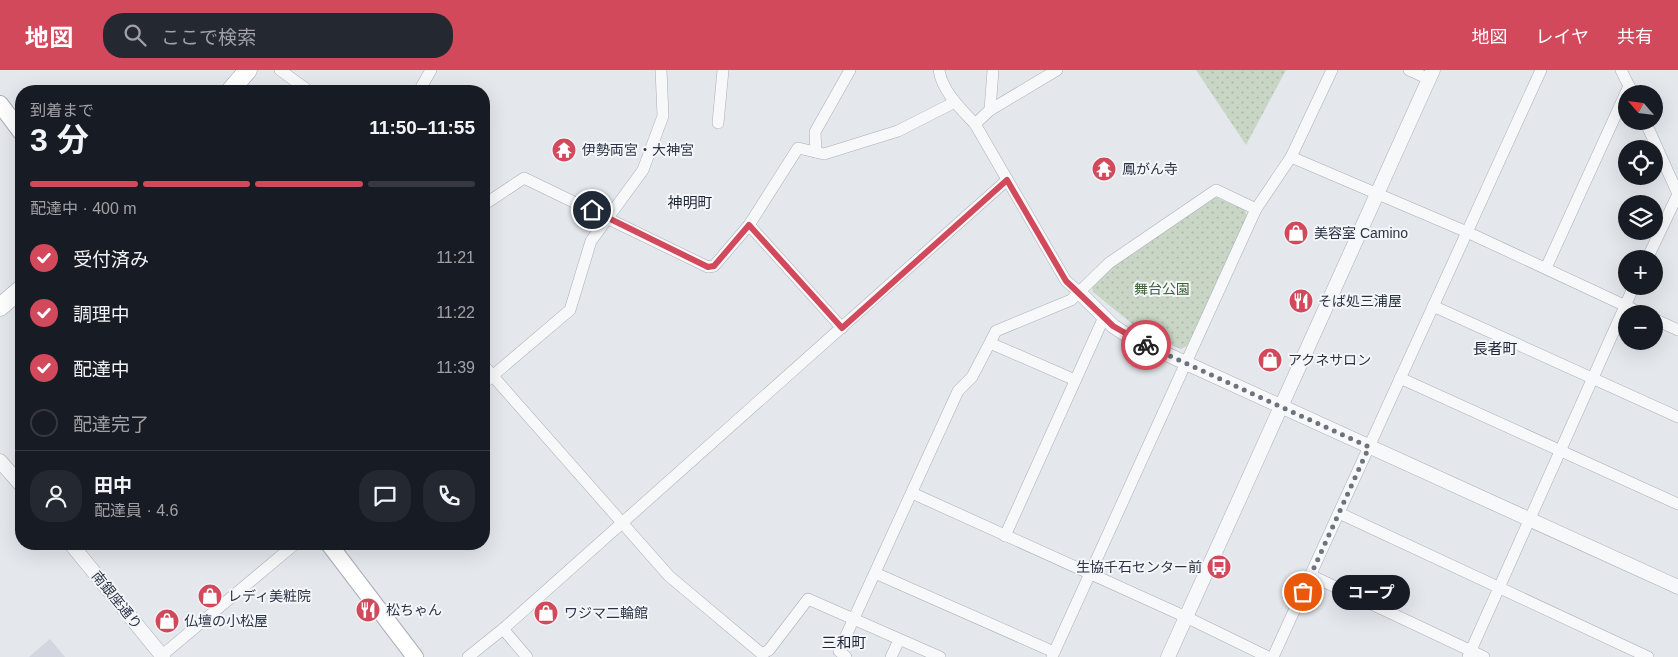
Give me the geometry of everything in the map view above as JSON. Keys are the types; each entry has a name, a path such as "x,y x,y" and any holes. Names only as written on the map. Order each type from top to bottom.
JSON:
{"main road":[{"path":"235,85 248,70"},
{"path":"0,104 15,124"},
{"path":"0,307 15,294"},
{"path":"334,550 415,657"}],"street":[{"path":"282,70 301,85"},
{"path":"422,85 431,70"},
{"path":"490,377 570,310 591,241 643,170 663,116 661,70"},
{"path":"718,123 723,70"},
{"path":"816,152 815,132 850,70"},
{"path":"939,70 940,76 955,102 975,124 1066,281 1104,317 1131,338 1678,587"},
{"path":"990,110 993,70"},
{"path":"975,124 990,110 1057,70"},
{"path":"875,573 1053,655 1256,209 1291,157 1332,70"},
{"path":"1168,657 1431,74 1409,70"},
{"path":"1273,657 1541,70"},
{"path":"1621,70 1628,85"},
{"path":"490,201 524,178 708,267 714,266 749,225 798,148 824,154 898,131 955,102"},
{"path":"1546,268 1618,117"},
{"path":"1649,130 1678,194 1651,250"},
{"path":"1291,157 1467,232 1624,305 1629,295"},
{"path":"468,657 503,629 1007,180"},
{"path":"846,657 839,651 958,391 972,377 996,331 1070,300 1109,263 1216,190 1256,209"},
{"path":"749,225 842,328"},
{"path":"1433,306 1678,417"},
{"path":"1005,536 1104,317"},
{"path":"1469,654 1618,319"},
{"path":"1663,323 1678,330"},
{"path":"990,343 1075,380"},
{"path":"1400,378 1678,504"},
{"path":"490,381 670,576 762,654 772,653 808,599 940,657"},
{"path":"0,461 15,479"},
{"path":"912,493 1186,617 1268,657"},
{"path":"1339,512 1648,657"},
{"name":"南銀座通り","path":"75,550 162,656"},
{"path":"162,656 288,550"},
{"path":"1310,575 1469,654 1484,657"},
{"path":"503,629 527,657"},
{"path":"891,657 899,640"}],"shaded area":[{"path":"50,639 65,657 29,657"}],"green space":[{"path":"1196,70 1286,70 1246,145"},
{"name":"舞台公園","path":"1215,197 1245,210 1247,217 1187,346 1181,349 1146,335 1093,292 1092,286 1111,266"}],"way so far":[{"path":"1146,345 1369,447 1303,592"}],"place":[{"name":"伊勢両宮・大神宮","path":"564,150"},
{"name":"鳳がん寺","path":"1104,169"},
{"name":"美容室 Camino","path":"1296,233"},
{"name":"そば処三浦屋","path":"1301,301"},
{"name":"アクネサロン","path":"1270,360"},
{"name":"生協千石センター前","path":"1219,567"},
{"name":"コープ","path":"1303,592"},
{"name":"レディ美粧院","path":"210,596"},
{"name":"松ちゃん","path":"368,610"},
{"name":"ワジマ二輪館","path":"546,613"},
{"name":"仏壇の小松屋","path":"167,621"}],"district":[{"name":"神明町","path":"690,202"},
{"name":"長者町","path":"1495,348"},
{"name":"三和町","path":"844,642"}],"route":[{"path":"592,210 708,267 714,266 749,225 842,328 1007,180 1066,281 1113,326 1146,345"}]}
